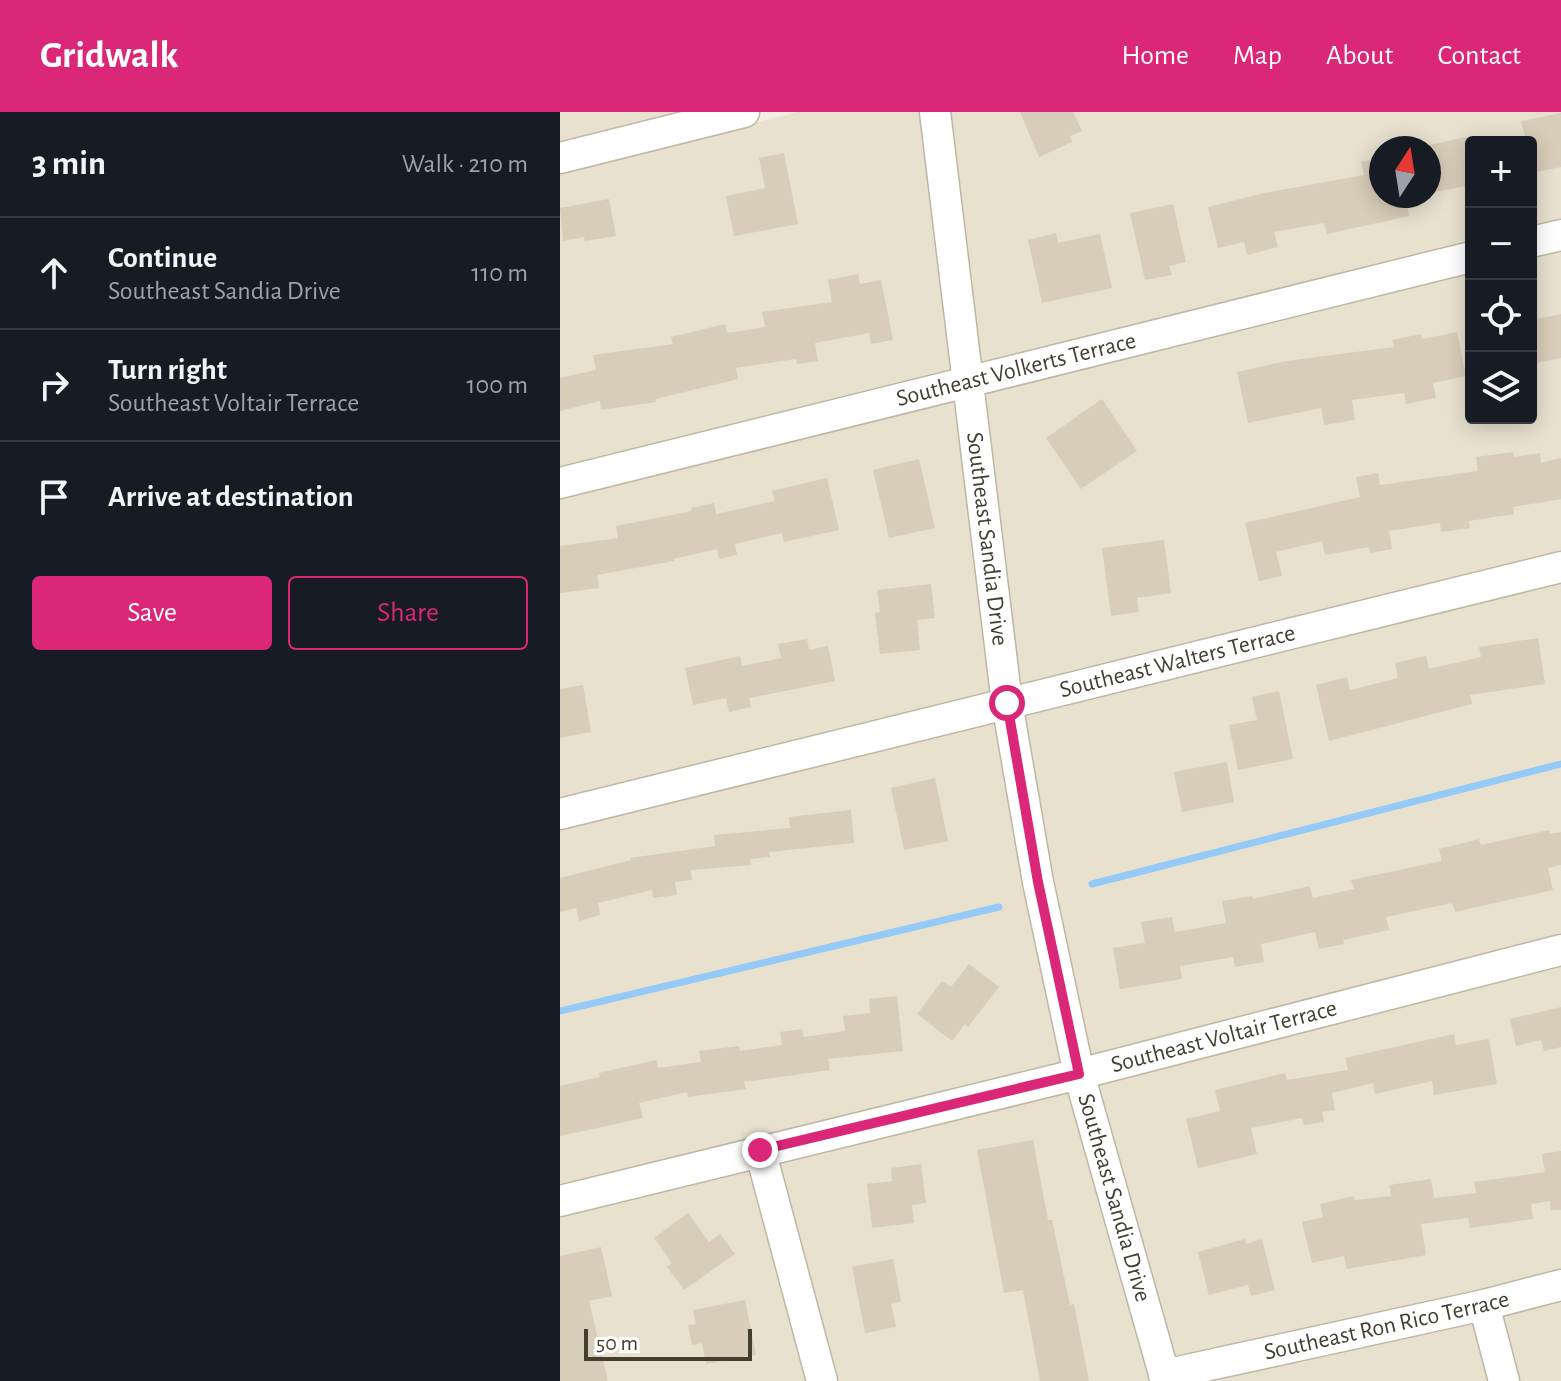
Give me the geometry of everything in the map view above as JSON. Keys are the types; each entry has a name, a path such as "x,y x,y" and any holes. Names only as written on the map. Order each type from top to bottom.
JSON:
{"street":[{"path":"560,158 744,112"},
{"name":"Southeast Sandia Drive","path":"935,112 1007,703 1038,882 1079,1074 1165,1378"},
{"path":"1537,241 1561,235"},
{"name":"Southeast Volkerts Terrace","path":"560,483 1465,258"},
{"name":"Southeast Walters Terrace","path":"560,814 1561,567"},
{"name":"Southeast Voltair Terrace","path":"560,1201 1079,1074 1561,950"},
{"path":"760,1150 822,1381"},
{"name":"Southeast Ron Rico Terrace","path":"1165,1378 1561,1285"},
{"path":"1484,1305 1504,1381"}],"shaded area":[{"path":"560,112 692,112 560,145"},
{"path":"798,112 923,112 953,370 560,470 560,171"},
{"path":"947,112 1561,112 1561,222 1537,228 1537,136 1465,136 1465,245 977,364"},
{"path":"1561,248 1561,554 1017,687 980,390 1465,271 1465,424 1537,424 1537,254"},
{"path":"956,396 993,693 560,801 560,496"},
{"path":"1561,581 1561,937 1088,1059 1049,879 1020,713"},
{"path":"997,719 1064,1064 767,1134 560,1187 560,827"},
{"path":"1561,964 1561,1272 1173,1360 1094,1083"},
{"path":"1071,1090 1153,1381 834,1381 775,1159"},
{"path":"752,1165 809,1381 560,1381 560,1214"},
{"path":"1561,1298 1561,1381 1516,1381 1499,1314"},
{"path":"1475,1320 1491,1381 1199,1381"}],"building":[{"path":"1020,112 1073,112 1082,131 1070,136 1072,142 1039,157"},
{"path":"1561,113 1561,167 1537,172 1537,136 1525,136 1521,121"},
{"path":"1465,137 1465,186 1441,191 1441,142"},
{"path":"784,153 798,224 734,236 726,196 765,188 759,158"},
{"path":"1369,160 1369,208 1407,208 1409,216 1327,234 1324,223 1274,232 1278,247 1247,255 1244,242 1218,248 1208,207 1264,193 1364,175 1361,162"},
{"path":"609,199 616,236 563,241 560,208"},
{"path":"1173,204 1186,262 1169,266 1172,275 1145,280 1130,213"},
{"path":"1056,233 1058,243 1100,234 1112,288 1042,303 1028,240"},
{"path":"858,274 860,284 881,280 893,340 871,344 869,333 815,343 818,361 797,364 796,359 736,368 738,379 656,399 656,402 601,410 600,401 560,411 560,378 596,370 593,355 673,344 671,337 725,324 727,333 765,327 762,312 832,302 828,280"},
{"path":"1561,314 1561,358 1537,363 1537,319"},
{"path":"1457,332 1465,376 1433,383 1436,398 1406,404 1404,393 1352,400 1355,420 1324,425 1321,408 1248,423 1237,372 1287,361 1394,347 1392,340 1421,334 1422,339"},
{"path":"1102,399 1137,451 1081,489 1046,438"},
{"path":"1513,452 1514,457 1540,453 1541,463 1561,458 1561,499 1513,507 1514,514 1469,521 1470,528 1441,532 1440,523 1389,531 1392,549 1370,553 1369,547 1325,555 1322,541 1276,552 1282,576 1259,581 1245,523 1360,497 1356,477 1378,473 1380,485 1478,471 1476,457"},
{"path":"919,459 935,528 889,538 873,470"},
{"path":"827,478 839,530 784,542 782,533 735,544 737,555 719,559 717,549 674,561 597,575 599,588 560,593 560,546 618,538 616,526 692,511 691,508 714,503 716,514 775,501 772,491"},
{"path":"1164,540 1171,593 1137,598 1139,612 1111,616 1102,548"},
{"path":"931,584 935,618 917,620 920,650 880,654 875,613 880,612 877,590"},
{"path":"1538,638 1545,684 1470,695 1472,704 1329,741 1316,685 1347,677 1350,690 1398,678 1395,663 1426,656 1429,669 1481,657 1479,647"},
{"path":"807,639 809,650 828,646 835,681 749,698 751,707 729,712 726,698 693,705 685,668 740,656 742,666 781,658 778,644"},
{"path":"583,685 591,732 560,738 560,689"},
{"path":"1279,691 1293,759 1238,770 1229,725 1257,720 1252,697"},
{"path":"1227,762 1234,802 1182,812 1174,772"},
{"path":"935,778 948,841 904,850 891,788"},
{"path":"851,810 854,843 769,852 770,857 750,859 751,865 691,870 692,880 675,882 677,895 653,898 652,890 598,903 600,915 579,921 576,908 560,912 560,878 630,858 715,846 714,835 790,828 789,817"},
{"path":"1549,830 1550,834 1561,832 1561,865 1548,868 1553,890 1455,912 1452,903 1386,917 1389,930 1319,949 1315,932 1261,944 1264,962 1235,967 1233,957 1180,966 1182,979 1120,989 1113,948 1145,943 1141,922 1172,917 1175,932 1226,923 1222,901 1252,896 1253,899 1310,886 1313,898 1354,889 1351,880 1442,861 1439,849 1479,839 1481,845"},
{"path":"969,964 999,987 968,1027 965,1024 952,1041 917,1014 942,981 951,987"},
{"path":"897,996 903,1051 828,1059 830,1070 744,1082 746,1089 688,1097 687,1092 639,1103 643,1118 560,1136 560,1086 656,1060 658,1068 701,1062 699,1051 739,1046 740,1051 782,1045 780,1032 802,1029 804,1037 845,1031 843,1016 870,1013 869,999"},
{"path":"1561,1007 1561,1047 1544,1051 1541,1040 1516,1046 1510,1019"},
{"path":"1454,1034 1456,1045 1489,1039 1497,1084 1434,1095 1432,1081 1375,1094 1373,1083 1332,1093 1335,1110 1322,1112 1324,1122 1304,1125 1302,1118 1251,1128 1257,1154 1198,1168 1186,1119 1220,1111 1215,1090 1285,1073 1287,1080 1348,1070 1345,1058"},
{"path":"1033,1140 1048,1220 1052,1220 1070,1305 1074,1304 1089,1381 1040,1381 1023,1290 1004,1293 977,1150"},
{"path":"1561,1151 1561,1210 1551,1210 1550,1201 1531,1204 1533,1219 1470,1228 1468,1218 1421,1224 1426,1255 1347,1269 1344,1256 1312,1263 1302,1222 1323,1217 1320,1204 1354,1196 1355,1200 1391,1196 1389,1185 1431,1179 1434,1198 1476,1193 1474,1182 1545,1172 1542,1154"},
{"path":"921,1164 926,1203 912,1205 914,1223 872,1228 867,1184 892,1181 891,1168"},
{"path":"688,1213 709,1242 720,1234 735,1254 684,1290 667,1267 672,1263 654,1238"},
{"path":"1245,1239 1246,1244 1262,1239 1275,1290 1251,1296 1248,1285 1209,1295 1198,1252"},
{"path":"601,1247 612,1296 589,1301 608,1381 560,1381 560,1256"},
{"path":"893,1259 901,1301 891,1304 896,1327 865,1333 852,1267"},
{"path":"745,1300 756,1355 706,1364 702,1343 692,1345 688,1325 696,1324 693,1310"}],"waterway":[{"path":"1092,884 1561,764"},
{"path":"560,1011 999,907"}],"route":[{"path":"760,1150 1079,1074 1038,882 1007,703"}]}
